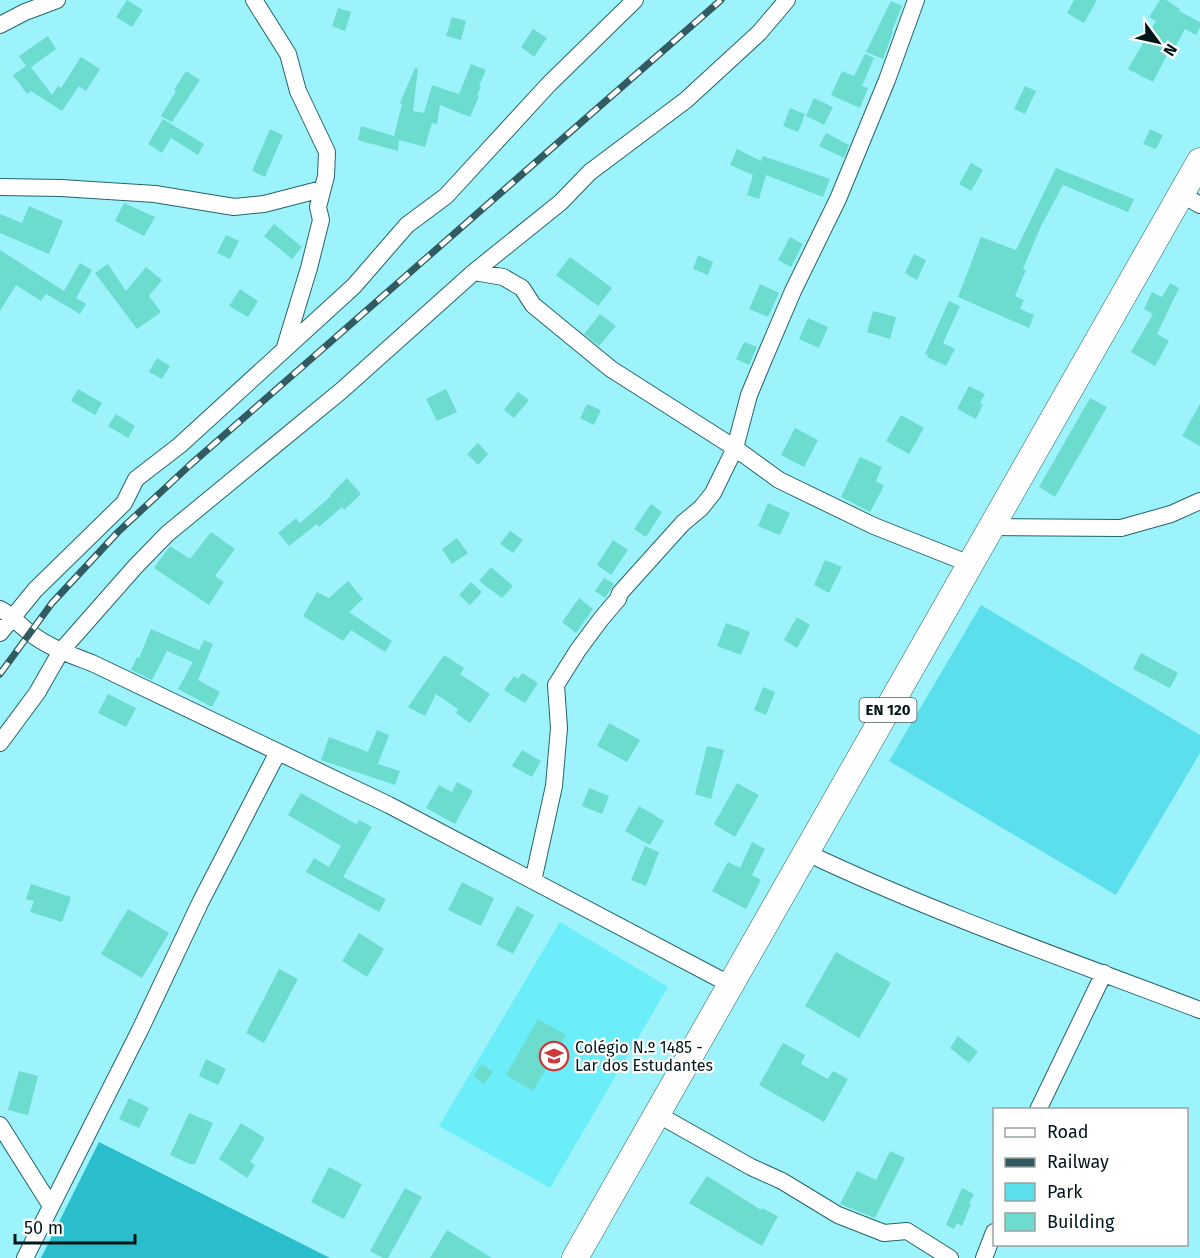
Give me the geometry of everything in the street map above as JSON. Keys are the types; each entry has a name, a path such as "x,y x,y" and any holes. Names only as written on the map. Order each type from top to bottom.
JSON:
{"main road":[{"name":"EN 120","path":"575,1258 970,564 1191,200 1200,161"}],"street":[{"path":"0,26 26,12 57,0"},
{"path":"254,0 288,54 298,91 327,152 326,176 318,207 321,220 319,230 284,349"},
{"path":"0,633 7,613 35,590 123,503 136,479 180,445 354,286 408,225 446,196 549,84 635,0"},
{"path":"0,743 38,693 61,651 167,534 341,391 474,272 561,202 590,172 686,100 759,33 788,0"},
{"path":"533,881 554,786 559,728 556,685 601,619 618,600 620,593 713,493 735,448 749,395 794,291 838,199 887,80 916,0"},
{"path":"0,188 61,188 155,194 234,207 264,204 322,189"},
{"path":"474,272 503,277 522,288 533,305 611,369 735,448 779,480 874,526 970,564"},
{"path":"992,527 1121,528 1171,514 1200,501"},
{"path":"7,613 29,633 61,651 92,663 389,805 730,985"},
{"path":"25,1258 140,1030 201,901 278,752"},
{"path":"807,853 886,889 1200,1010"},
{"path":"1039,1108 1104,973"},
{"path":"657,1114 751,1167 782,1181 838,1215 884,1233 907,1231 950,1258"},
{"path":"0,1125 51,1206"},
{"path":"984,1258 993,1235"}],"shaded area":[{"name":"Colégio N.º 1485 - Lar dos Estudantes","path":"560,922 668,987 550,1188 439,1126"},
{"path":"99,1142 330,1258 41,1258"}],"green space":[{"path":"981,605 1200,735 1200,753 1116,895 889,761"}],"building":[{"path":"127,0 143,10 132,27 116,17"},
{"path":"1074,0 1097,0 1084,23 1067,13"},
{"path":"1160,0 1166,0 1180,9 1179,11 1200,22 1200,27 1196,35 1185,29 1171,55 1168,53 1153,82 1128,69 1156,21 1149,17"},
{"path":"891,1 902,6 883,59 866,52"},
{"path":"338,8 351,12 345,31 332,26"},
{"path":"452,17 466,21 461,40 446,36"},
{"path":"533,29 547,38 534,57 521,47"},
{"path":"48,36 56,49 31,67 52,95 58,86 61,88 81,57 100,69 86,91 79,86 62,111 31,91 27,94 13,75 26,66 19,56"},
{"path":"865,54 874,58 862,86 868,88 860,108 831,95 842,71 854,76"},
{"path":"471,64 486,70 470,117 440,105 437,124 432,123 425,147 399,140 398,151 358,140 361,126 394,136 402,104 400,103 415,68 418,69 413,111 424,113 432,85 459,94"},
{"path":"186,71 200,80 172,122 161,116"},
{"path":"1025,86 1036,91 1025,114 1014,109"},
{"path":"814,98 833,107 824,125 806,116"},
{"path":"790,108 805,114 798,132 783,126"},
{"path":"163,119 204,144 198,155 171,138 162,153 148,144"},
{"path":"270,129 283,135 265,177 252,171"},
{"path":"1150,129 1163,135 1156,149 1143,144"},
{"path":"826,133 849,145 844,158 819,146"},
{"path":"737,149 761,161 763,156 830,179 823,197 766,175 759,199 747,195 753,175 730,165"},
{"path":"971,163 983,170 971,191 959,184"},
{"path":"1056,168 1134,199 1128,212 1063,185 1041,226 1023,269 1026,270 1015,296 1024,300 1020,309 1034,315 1029,328 958,297 981,237 1016,250"},
{"path":"124,203 155,217 144,236 115,221"},
{"path":"29,206 63,221 49,254 0,233 0,214 22,223"},
{"path":"274,224 302,247 292,259 264,236"},
{"path":"226,235 239,241 230,259 217,253"},
{"path":"790,237 803,244 791,267 778,260"},
{"path":"0,250 64,291 80,263 92,270 76,298 86,304 80,314 46,294 41,301 16,285 0,311"},
{"path":"914,254 926,260 917,280 905,273"},
{"path":"698,255 713,262 708,275 693,269"},
{"path":"570,257 612,288 598,306 556,275"},
{"path":"108,264 126,291 146,267 162,280 149,296 161,312 137,329 95,273"},
{"path":"1170,283 1179,288 1157,334 1169,341 1155,366 1131,352 1153,314 1144,309 1152,292 1162,297"},
{"path":"760,284 779,293 768,317 749,309"},
{"path":"240,289 258,301 248,317 229,306"},
{"path":"949,301 960,306 943,343 955,349 946,366 925,354"},
{"path":"873,311 896,317 890,339 867,332"},
{"path":"600,314 616,326 599,346 584,334"},
{"path":"808,318 828,327 819,348 799,339"},
{"path":"744,342 757,347 749,365 736,359"},
{"path":"157,358 170,366 162,379 149,372"},
{"path":"969,386 985,394 976,419 957,409"},
{"path":"78,389 102,403 95,415 71,401"},
{"path":"446,389 457,412 437,421 426,399"},
{"path":"518,392 529,400 514,418 504,410"},
{"path":"1090,398 1107,407 1055,497 1039,487"},
{"path":"587,404 601,410 594,425 580,418"},
{"path":"1200,404 1200,446 1182,436"},
{"path":"116,414 135,426 128,438 108,426"},
{"path":"901,415 924,428 909,454 886,441"},
{"path":"795,428 818,440 804,467 781,455"},
{"path":"478,443 488,454 478,465 467,454"},
{"path":"860,457 882,467 876,481 884,486 870,512 841,497"},
{"path":"347,478 361,494 344,510 342,507 319,527 317,524 289,546 278,533 296,518 300,523 331,496"},
{"path":"768,503 790,513 780,535 758,526"},
{"path":"651,504 662,512 646,537 634,529"},
{"path":"510,531 523,540 513,553 500,544"},
{"path":"211,532 235,549 215,576 224,582 209,605 154,568 170,546 190,559"},
{"path":"457,538 468,553 452,564 442,549"},
{"path":"613,540 628,550 611,575 597,565"},
{"path":"825,560 842,567 829,593 814,585"},
{"path":"491,567 513,586 502,598 479,581"},
{"path":"604,578 614,584 605,598 595,591"},
{"path":"348,581 363,599 349,612 392,641 385,652 351,630 343,641 303,616 317,592 329,598"},
{"path":"471,582 482,592 470,605 459,595"},
{"path":"579,598 593,609 576,633 562,622"},
{"path":"797,617 810,625 797,648 784,640"},
{"path":"726,623 750,632 741,655 717,646"},
{"path":"151,629 199,650 204,640 213,644 198,680 220,692 212,707 178,689 193,662 167,651 152,680 131,670 137,657 139,658"},
{"path":"1141,653 1178,673 1170,688 1133,669"},
{"path":"444,655 464,668 460,674 490,694 470,723 456,713 458,709 436,694 425,716 408,707"},
{"path":"522,673 538,683 525,703 504,690 514,676 518,679"},
{"path":"763,687 775,692 766,715 754,710"},
{"path":"108,694 136,708 126,727 98,713"},
{"path":"609,723 640,740 627,762 597,746"},
{"path":"377,730 389,735 378,764 400,771 395,785 321,760 329,737 368,752"},
{"path":"707,746 724,750 711,799 695,794"},
{"path":"522,750 541,761 532,777 512,766"},
{"path":"457,782 473,791 455,824 426,808 439,785 452,792"},
{"path":"737,783 759,795 735,837 714,824"},
{"path":"589,788 609,796 602,814 582,806"},
{"path":"301,793 354,823 357,824 359,820 372,827 343,877 386,899 379,912 306,872 314,858 329,867 341,846 288,815"},
{"path":"639,806 664,821 650,845 625,831"},
{"path":"752,842 765,849 752,875 761,880 746,909 712,891 728,862 740,868"},
{"path":"645,846 659,852 646,886 631,880"},
{"path":"462,882 494,898 481,926 448,910"},
{"path":"31,884 71,897 62,922 30,912 34,901 26,899"},
{"path":"517,906 534,915 513,954 496,945"},
{"path":"128,909 169,933 142,978 101,954"},
{"path":"359,933 384,949 367,977 342,961"},
{"path":"836,952 891,983 859,1038 805,1006"},
{"path":"279,969 298,979 264,1043 246,1033"},
{"path":"538,1019 566,1035 533,1091 506,1075"},
{"path":"958,1036 978,1052 969,1063 950,1048"},
{"path":"783,1043 805,1055 801,1064 828,1079 833,1071 848,1079 824,1122 759,1085"},
{"path":"206,1059 226,1069 218,1085 199,1076"},
{"path":"482,1064 493,1072 484,1084 473,1076"},
{"path":"19,1071 38,1076 28,1115 8,1110"},
{"path":"129,1098 149,1108 139,1128 119,1119"},
{"path":"189,1113 213,1123 195,1164 170,1155"},
{"path":"241,1123 265,1138 250,1162 255,1165 247,1178 219,1159"},
{"path":"890,1151 905,1158 875,1218 840,1204 857,1171 876,1180"},
{"path":"329,1167 362,1184 344,1219 311,1202"},
{"path":"707,1176 761,1210 762,1208 778,1216 762,1246 689,1203"},
{"path":"405,1188 422,1197 388,1258 383,1258 370,1251"},
{"path":"962,1188 974,1194 962,1226 957,1223 954,1229 946,1225"},
{"path":"447,1230 492,1258 430,1258"}],"railway":[{"path":"0,674 52,603 118,532 190,465 721,0"}],"place":[{"name":"Colégio N.º 1485 - Lar dos Estudantes","path":"554,1056"}]}
